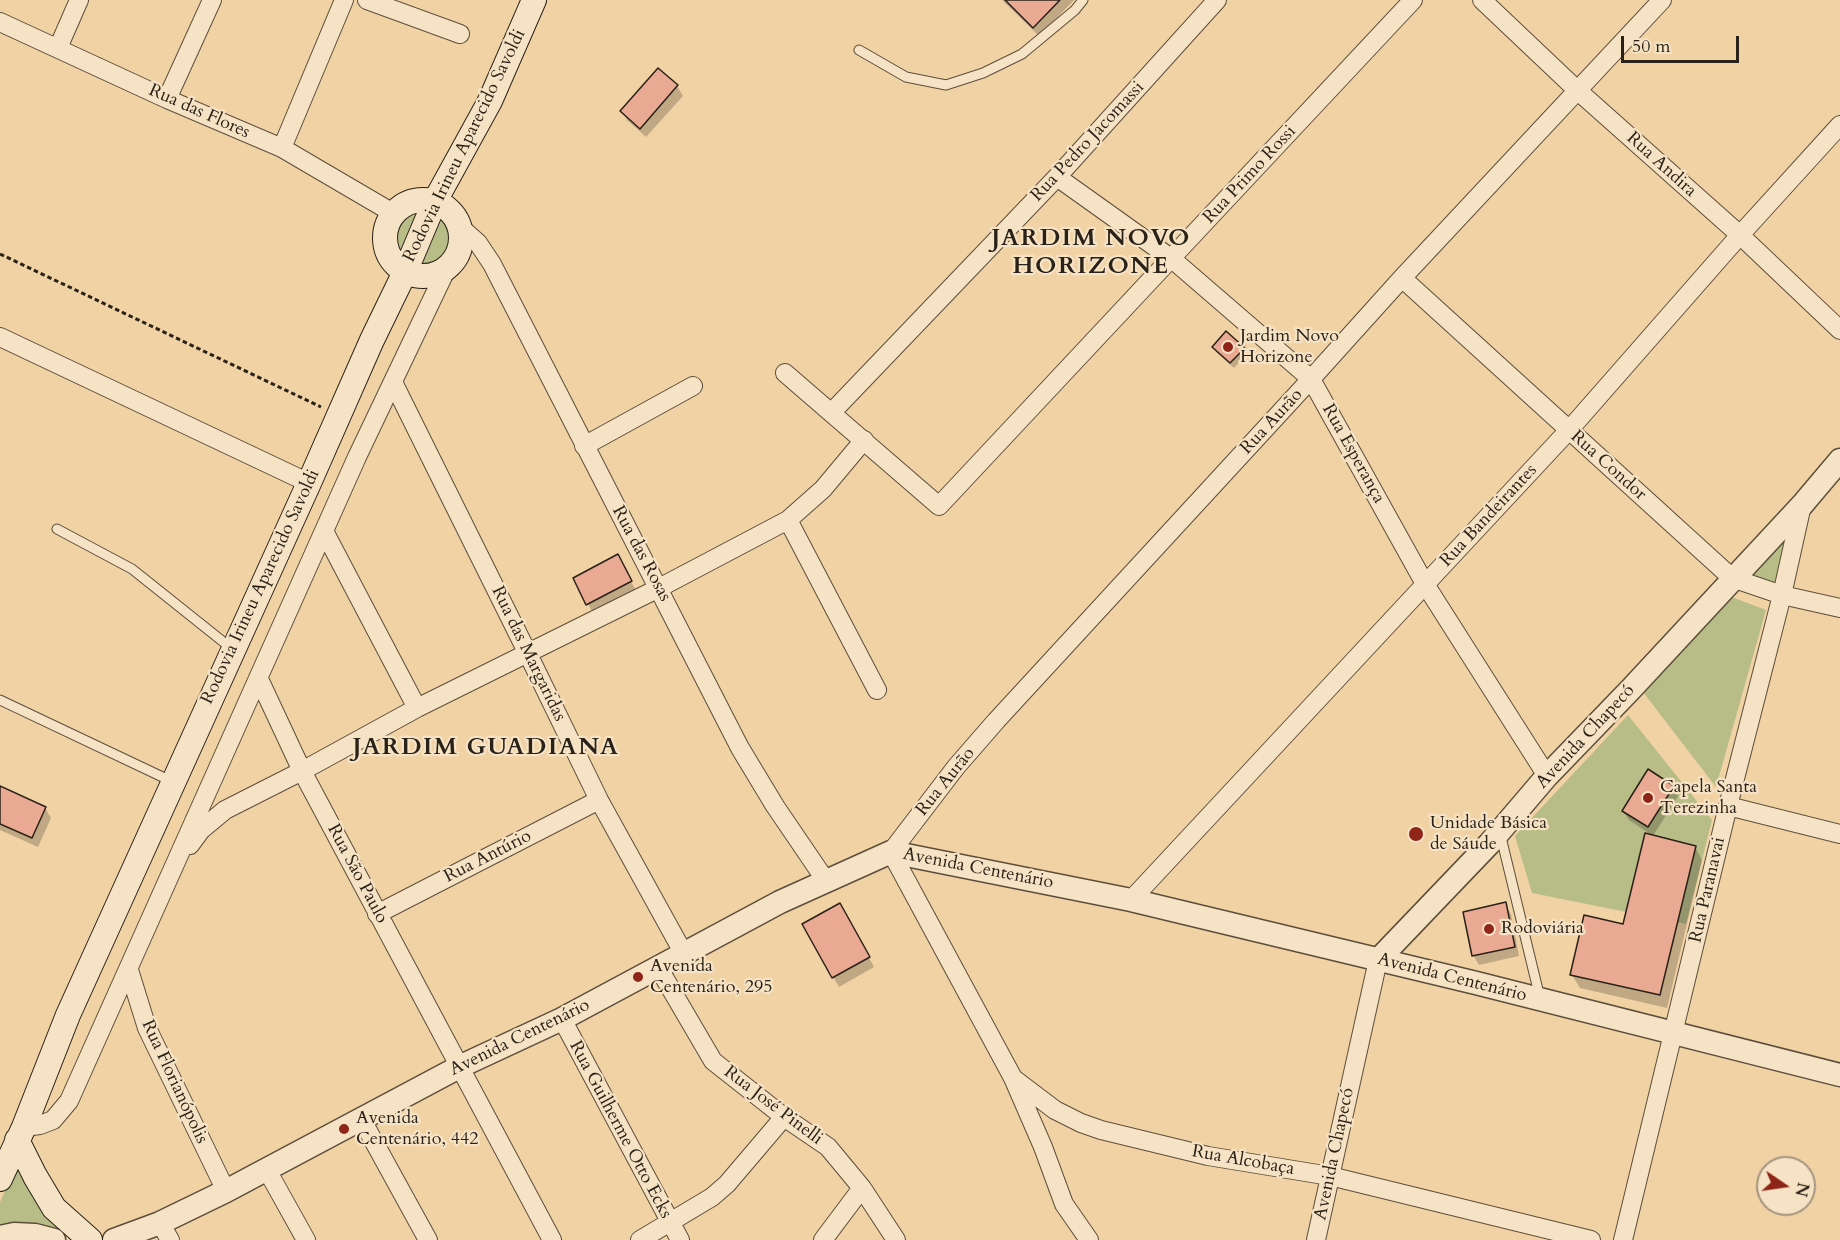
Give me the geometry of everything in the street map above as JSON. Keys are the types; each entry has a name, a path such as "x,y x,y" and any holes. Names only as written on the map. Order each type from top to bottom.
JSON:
{"main road":[{"name":"Rodovia Irineu Aparecido Savoldi","path":"0,1179 68,1015 372,340 405,272 435,201 490,101 534,0"},
{"path":"412,200 435,201 454,215 460,227 460,249 447,268 426,276 415,276 405,272 394,263 387,252 386,225 393,213 412,200"},
{"path":"20,1133 35,1176 54,1208 90,1240"}],"street":[{"path":"58,48 79,0"},
{"path":"167,99 212,0"},
{"path":"282,148 344,0"},
{"path":"368,0 460,34"},
{"name":"Rua Pedro Jacomassi","path":"832,412 1057,177 1217,0"},
{"name":"Rua Primo Rossi","path":"864,440 939,506 1413,0"},
{"name":"Rua Andira","path":"1482,0 1577,90 1740,235 1840,330"},
{"name":"Rua Aurão","path":"891,852 956,767 996,722 1402,278 1662,0"},
{"name":"Rua das Flores","path":"0,22 167,99 282,148 393,213"},
{"name":"Rua Bandeirantes","path":"1131,900 1569,430 1840,125"},
{"name":"Rua Esperança","path":"1057,177 1172,259 1311,379 1425,584 1547,776"},
{"name":"Rua das Rosas","path":"460,227 478,243 492,264 740,748 775,806 826,881"},
{"path":"20,1133 53,1120 69,1101 324,531 447,268"},
{"name":"Rua Condor","path":"1402,278 1732,578 1782,595 1840,608"},
{"path":"0,337 309,483"},
{"path":"173,868 201,830 225,810 417,708 659,588 788,520 823,489 864,440 785,373"},
{"name":"Rua das Margaridas","path":"393,382 598,800 684,954"},
{"path":"584,446 693,386"},
{"name":"Avenida Chapecó","path":"1316,1240 1378,960 1500,832 1547,776 1802,505 1840,460"},
{"name":"Rua Paranavai","path":"1623,1240 1728,806 1782,595 1802,505"},
{"path":"788,520 877,690"},
{"path":"324,531 417,708"},
{"name":"Rua São Paulo","path":"259,679 302,771 552,1240"},
{"name":"Rua Antúrio","path":"378,914 598,800"},
{"path":"1728,806 1840,834"},
{"path":"891,852 1013,1078 1043,1147 1064,1204 1089,1240"},
{"name":"Avenida Centenário","path":"114,1240 165,1232 226,1191 461,1066 562,1019 780,902 891,852 1131,900 1840,1075"},
{"name":"Rua José Pinelli","path":"658,967 713,1061 784,1117 828,1147 862,1188 896,1240"},
{"name":"Rua Florianópolis","path":"129,970 147,1028 226,1191"},
{"name":"Rua Guilherme Otto Ecks","path":"562,1019 680,1240"},
{"name":"Rua Alcobaça","path":"1013,1078 1056,1110 1080,1123 1101,1130 1208,1156 1330,1176 1591,1240"},
{"path":"640,1240 712,1197 727,1184 784,1117"},
{"path":"362,1120 428,1240"},
{"path":"267,1170 306,1240"},
{"path":"823,1240 862,1188"},
{"path":"0,1237 14,1234 35,1235 54,1240"}],"lane":[{"path":"859,50 906,77 946,85 983,73 1022,54 1075,10 1083,0"},
{"path":"57,529 132,568 233,649"},
{"path":"0,700 174,782"},
{"path":"1500,832 1541,1000"}],"path":[{"path":"0,254 339,415"}],"green space":[{"path":"425,203 398,263 391,255 390,232 395,221 403,212"},
{"path":"443,207 457,226 451,258 445,265 435,270 425,273 414,272"},
{"path":"1786,533 1778,592 1745,580"},
{"path":"1729,596 1766,610 1716,787 1643,692"},
{"path":"1628,715 1712,820 1686,924 1532,893 1515,836"},
{"path":"21,1155 62,1231 48,1227 0,1227 0,1202"}],"building":[{"path":"1005,0 1060,0 1033,28"},
{"path":"658,68 678,85 640,129 620,111"},
{"name":"Jardim Novo Horizone","path":"1226,331 1245,348 1230,363 1212,347"},
{"path":"618,554 632,581 586,605 573,578"},
{"name":"Capela Santa Terezinha","path":"1648,769 1674,786 1648,827 1622,811"},
{"path":"0,786 46,807 32,838 0,824"},
{"path":"1645,833 1696,846 1660,995 1570,975 1584,915 1623,924"},
{"name":"Rodoviária","path":"1506,902 1515,947 1472,956 1463,912"},
{"path":"840,903 870,957 832,978 802,924"}],"place":[{"name":"Jardim Novo Horizone","path":"1228,347"},
{"name":"Capela Santa Terezinha","path":"1648,798"},
{"name":"Unidade Básica de Sáude","path":"1416,834"},
{"name":"Rodoviária","path":"1489,929"},
{"name":"Avenida Centenário, 295","path":"638,977"},
{"name":"Avenida Centenário, 442","path":"344,1129"}],"district":[{"name":"JARDIM NOVO HORIZONE","path":"1091,253"},
{"name":"JARDIM GUADIANA","path":"486,748"}]}
